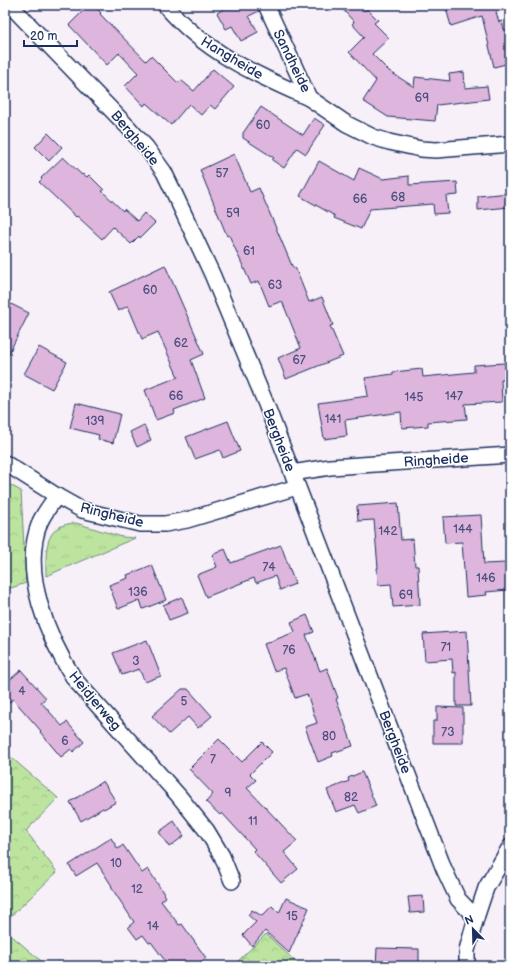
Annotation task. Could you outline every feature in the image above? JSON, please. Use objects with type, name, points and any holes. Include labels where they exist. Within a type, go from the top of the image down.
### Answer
[{"type":"street","name":"Bergheide","points":[[10,5],[128,127],[146,147],[164,172],[212,274],[266,404],[444,869],[458,899],[476,918]]},
{"type":"street","name":"Hangheide","points":[[164,5],[192,33],[220,54],[259,76],[309,98]]},
{"type":"street","name":"Sandheide","points":[[266,5],[309,98],[347,124],[360,131],[389,142],[405,146],[436,150],[510,144]]},
{"type":"street","name":"Ringheide","points":[[5,463],[82,510],[140,524],[165,524],[201,516],[330,467],[510,455]]},
{"type":"street","name":"Heidjerweg","points":[[57,496],[40,520],[34,543],[33,558],[36,588],[40,605],[57,648],[64,663],[75,680],[178,795],[207,831],[222,856],[232,881]]},
{"type":"street","points":[[467,966],[467,950],[486,888],[510,847]]},
{"type":"green space","points":[[5,482],[21,491],[26,583],[5,590]]},
{"type":"green space","points":[[76,523],[122,537],[135,538],[46,576],[47,549],[52,534],[57,528]]},
{"type":"green space","points":[[5,752],[58,798],[26,831],[57,872],[5,922]]},
{"type":"green space","points":[[5,930],[47,966],[5,966]]},
{"type":"green space","points":[[266,934],[300,966],[233,966]]},
{"type":"building","points":[[89,5],[94,5],[101,13],[100,14],[146,61],[151,56],[178,83],[181,80],[194,91],[213,69],[234,87],[215,109],[210,105],[201,115],[189,104],[171,125],[146,103],[144,106],[125,86],[138,73],[119,53],[107,65],[69,25]]},
{"type":"building","points":[[230,5],[257,5],[259,11],[249,16],[258,32],[241,41],[232,26],[226,29],[217,13]]},
{"type":"building","points":[[339,5],[359,5],[365,11],[367,9],[378,20],[374,23],[389,38],[372,54],[389,71],[414,87],[415,77],[450,81],[449,74],[464,72],[465,88],[487,86],[489,99],[437,105],[435,121],[388,117],[363,101],[376,81],[349,52],[364,37],[352,24],[354,22]]},
{"type":"building","points":[[445,5],[508,5],[508,8],[496,12],[499,22],[502,21],[504,30],[510,29],[510,63],[494,67],[482,16],[451,26]]},
{"type":"building","points":[[261,107],[303,135],[314,118],[325,125],[306,154],[297,148],[284,168],[272,160],[274,158],[243,138],[243,133]]},
{"type":"building","points":[[48,133],[62,147],[49,161],[35,147]]},
{"type":"building","points":[[234,154],[250,192],[259,188],[293,268],[295,267],[309,302],[322,297],[333,325],[330,326],[343,356],[286,379],[278,358],[301,348],[282,301],[269,306],[259,281],[251,284],[229,235],[227,236],[200,170]]},
{"type":"building","points":[[63,157],[82,175],[83,174],[87,177],[89,175],[104,190],[102,191],[123,211],[124,209],[137,221],[144,213],[155,223],[140,238],[139,236],[131,244],[113,227],[102,239],[39,182],[42,179],[41,178]]},
{"type":"building","points":[[319,161],[354,181],[359,168],[383,179],[409,176],[409,185],[457,182],[458,195],[446,196],[448,213],[434,214],[433,204],[370,209],[361,229],[334,218],[335,216],[300,196]]},
{"type":"building","points":[[510,193],[510,207],[478,210],[478,196]]},
{"type":"building","points":[[165,265],[204,354],[191,360],[205,398],[174,410],[175,413],[156,420],[145,390],[178,377],[158,332],[142,339],[128,306],[118,311],[109,292]]},
{"type":"building","points":[[5,301],[29,313],[5,361]]},
{"type":"building","points":[[39,347],[67,362],[52,389],[24,374]]},
{"type":"building","points":[[510,364],[510,380],[501,380],[502,402],[465,404],[467,419],[428,422],[428,426],[402,428],[401,412],[345,420],[347,436],[324,439],[318,403],[368,396],[365,378],[393,374],[393,372],[422,369],[423,377],[474,372],[474,365]]},
{"type":"building","points":[[76,403],[120,414],[113,443],[98,439],[99,435],[70,428]]},
{"type":"building","points":[[228,421],[240,451],[223,458],[220,450],[195,459],[186,437]]},
{"type":"building","points":[[144,425],[151,440],[137,447],[130,432]]},
{"type":"building","points":[[398,503],[401,540],[413,539],[415,566],[418,566],[420,605],[393,607],[391,584],[378,585],[374,520],[358,521],[357,506]]},
{"type":"building","points":[[481,515],[484,564],[506,563],[508,590],[486,592],[487,595],[466,597],[462,542],[445,543],[443,517]]},
{"type":"building","points":[[281,545],[295,584],[280,590],[275,576],[256,583],[254,578],[206,597],[197,575],[217,567],[212,555],[225,549],[231,563]]},
{"type":"building","points":[[152,565],[166,600],[143,609],[140,600],[118,609],[109,585],[128,578],[127,575]]},
{"type":"building","points":[[182,597],[188,613],[169,620],[163,605]]},
{"type":"building","points":[[307,615],[314,632],[306,635],[320,671],[327,668],[338,698],[336,699],[353,746],[332,753],[333,756],[318,762],[305,727],[317,723],[307,694],[295,698],[284,668],[274,671],[264,644],[295,632],[291,622]]},
{"type":"building","points":[[467,631],[471,706],[456,706],[456,672],[453,673],[452,659],[425,661],[423,634]]},
{"type":"building","points":[[147,640],[161,676],[145,682],[139,669],[122,675],[113,653]]},
{"type":"building","points":[[21,670],[46,698],[41,702],[62,726],[67,722],[84,742],[73,752],[71,749],[61,757],[13,699],[5,707],[5,684]]},
{"type":"building","points":[[182,689],[188,689],[212,716],[198,728],[188,717],[169,734],[152,716]]},
{"type":"building","points":[[437,707],[463,708],[463,743],[433,743],[433,721],[437,721]]},
{"type":"building","points":[[219,739],[242,762],[262,742],[272,752],[250,774],[256,780],[247,788],[297,841],[284,852],[298,869],[281,883],[253,851],[255,849],[222,813],[220,815],[206,802],[213,794],[189,769]]},
{"type":"building","points":[[362,772],[376,806],[359,813],[355,805],[336,812],[327,790],[349,781],[348,778]]},
{"type":"building","points":[[103,781],[116,802],[81,821],[70,802]]},
{"type":"building","points":[[174,821],[184,836],[169,847],[159,832]]},
{"type":"building","points":[[111,838],[118,849],[123,845],[142,873],[148,869],[166,897],[161,901],[179,925],[182,924],[206,958],[195,966],[169,966],[151,942],[149,943],[143,935],[137,939],[128,927],[134,922],[97,863],[76,876],[69,865]]},
{"type":"building","points":[[423,896],[424,912],[410,913],[408,897]]},
{"type":"building","points":[[286,898],[309,908],[289,953],[265,931],[252,946],[243,935],[256,922],[248,915],[252,910],[262,916],[272,906],[279,913]]},
{"type":"building","points":[[377,948],[419,949],[419,966],[376,966]]}]
